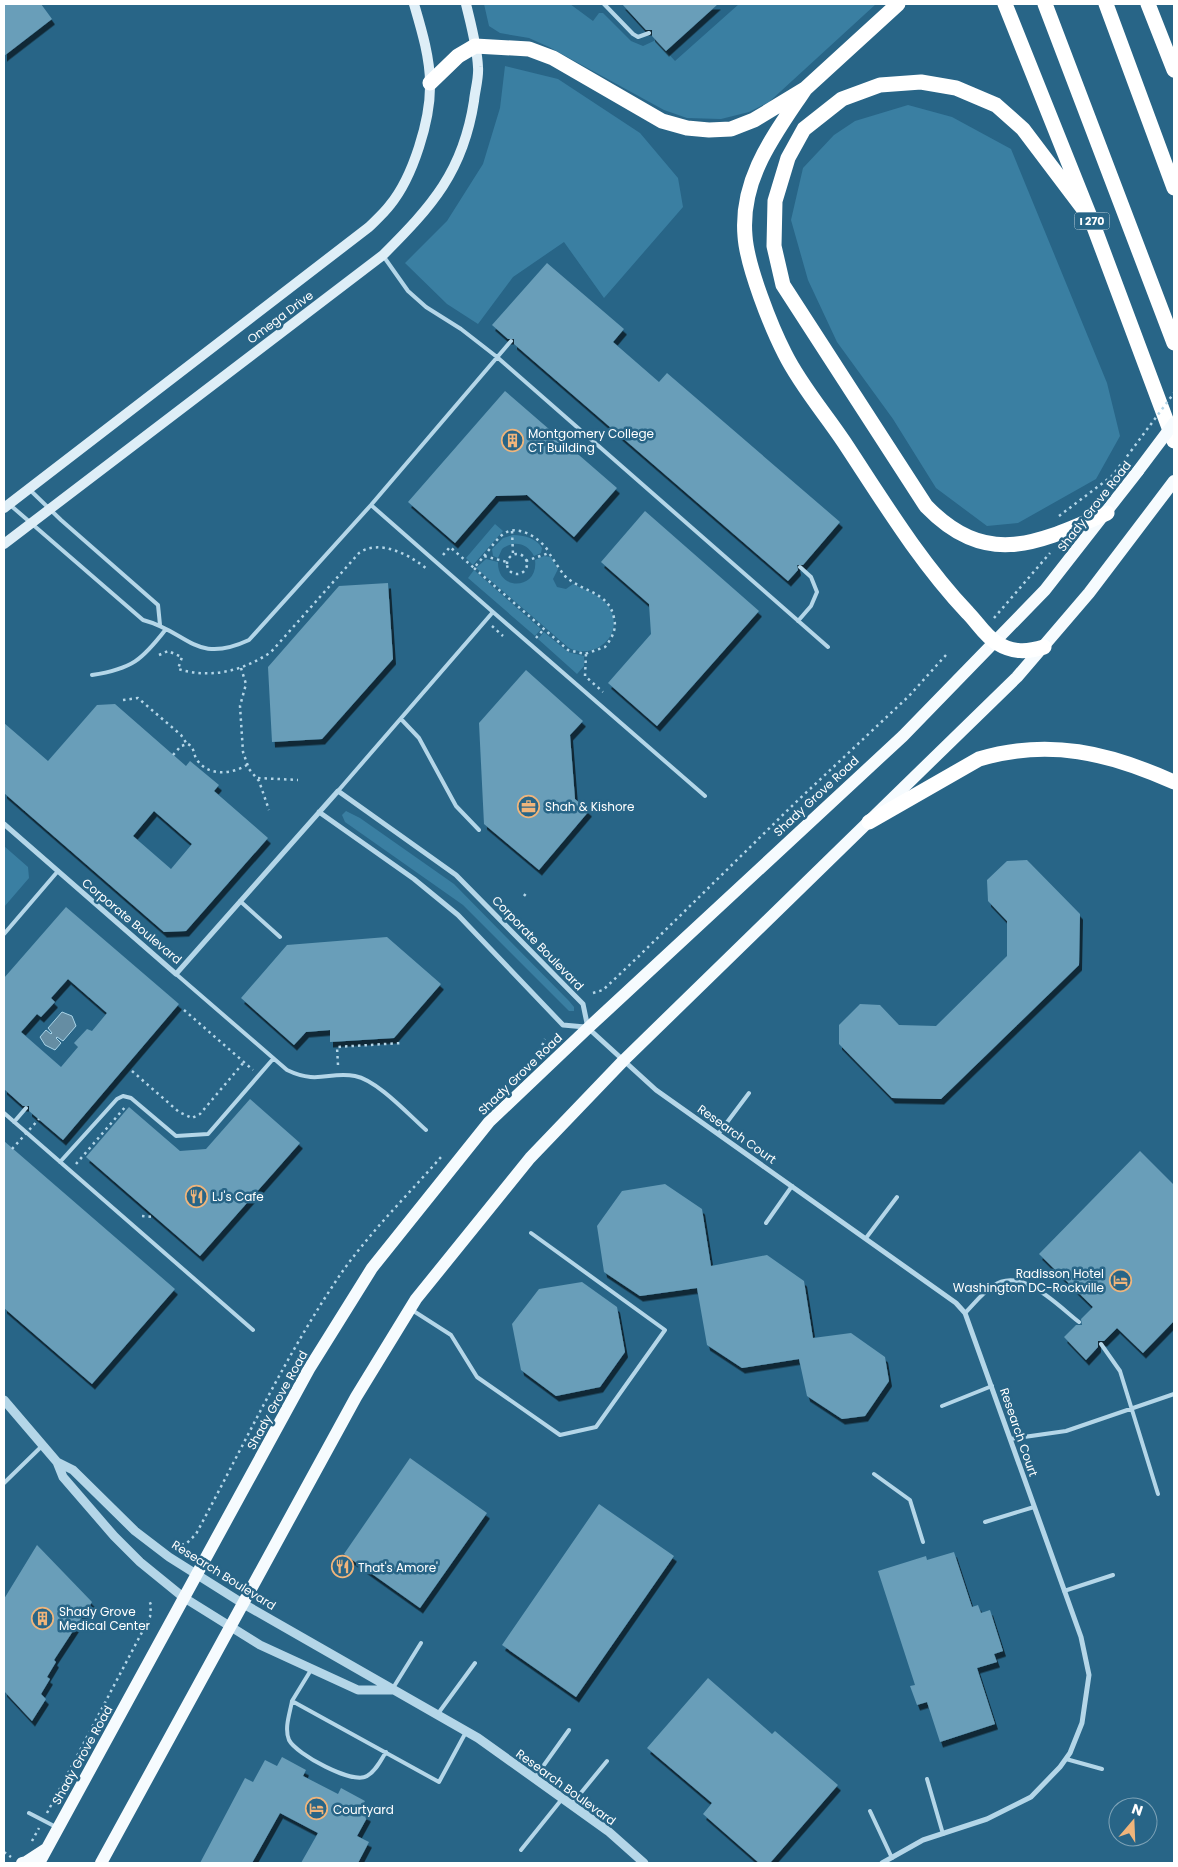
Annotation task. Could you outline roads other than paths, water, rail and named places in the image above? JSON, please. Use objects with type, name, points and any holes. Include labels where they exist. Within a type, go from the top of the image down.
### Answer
[{"type":"highway","points":[[430,83],[458,56],[475,46],[529,49],[553,58],[662,120],[687,128],[709,130],[731,128],[754,120],[806,89],[898,4]]},
{"type":"highway","name":"I 270","points":[[1005,4],[1091,219],[1174,441]]},
{"type":"highway","name":"I 270","points":[[1045,4],[1174,343]]},
{"type":"highway","points":[[1106,4],[1174,188]]},
{"type":"highway","points":[[1148,4],[1174,70]]},
{"type":"highway","points":[[1091,219],[1023,129],[996,105],[956,88],[921,82],[880,85],[842,99],[804,129],[788,158],[775,201],[774,246],[783,285],[926,506],[943,524],[968,537],[1006,546],[1050,538],[1107,513]]},
{"type":"highway","points":[[806,89],[765,148],[754,173],[746,209],[745,236],[753,274],[784,353],[806,392],[843,441],[877,496],[941,584],[995,643],[1014,651],[1029,651],[1044,647]]},
{"type":"highway","points":[[869,822],[979,759],[999,753],[1029,748],[1075,750],[1134,764],[1174,782]]},
{"type":"main road","name":"Omega Drive","points":[[6,506],[369,227],[390,206],[406,181],[423,130],[430,83],[422,32],[414,4]]},
{"type":"main road","name":"Omega Drive","points":[[4,544],[383,255],[420,218],[445,186],[462,153],[472,112],[479,70],[466,4]]},
{"type":"main road","name":"Shady Grove Road","points":[[40,1863],[309,1370],[372,1268],[490,1122],[588,1028],[903,736],[995,643],[1044,590],[1107,513],[1174,422]]},
{"type":"main road","points":[[101,1863],[229,1625],[356,1396],[410,1308],[530,1158],[623,1061],[1017,678],[1090,592],[1174,481]]},
{"type":"main road","points":[[16,1859],[26,1862],[48,1847]]},
{"type":"street","name":"Corporate Boulevard","points":[[4,824],[176,974],[338,791],[456,875],[482,899],[583,1004],[588,1028]]},
{"type":"street","points":[[319,812],[414,879],[458,915],[563,1025],[588,1028],[623,1061]]},
{"type":"street","name":"Research Court","points":[[623,1061],[656,1090],[956,1303],[964,1313],[992,1386],[1081,1637],[1089,1675],[1082,1723],[1066,1759],[1031,1797],[987,1819],[923,1840],[882,1863]]},
{"type":"street","name":"Research Boulevard","points":[[4,1400],[57,1462],[73,1470],[135,1531],[196,1575],[242,1603],[466,1732],[608,1831],[644,1863]]},
{"type":"street","name":"Research Boulevard","points":[[57,1462],[63,1477],[114,1536],[140,1562],[183,1598],[260,1645],[358,1690],[392,1690]]},
{"type":"lane","points":[[604,4],[633,34],[638,37],[649,33]]},
{"type":"lane","points":[[383,255],[408,291],[426,307],[462,329],[497,357],[828,647]]},
{"type":"lane","points":[[6,506],[30,523],[143,620],[160,625],[198,648],[213,650],[232,648],[249,640],[371,505],[511,341]]},
{"type":"lane","points":[[29,489],[158,605],[160,625]]},
{"type":"lane","points":[[371,505],[705,796]]},
{"type":"lane","points":[[798,621],[811,606],[816,592],[811,577],[800,567]]},
{"type":"lane","points":[[338,791],[493,612]]},
{"type":"lane","points":[[92,675],[135,663],[150,649],[166,629]]},
{"type":"lane","points":[[401,719],[419,738],[456,806],[479,830]]},
{"type":"lane","points":[[4,934],[58,871]]},
{"type":"lane","points":[[240,901],[280,937]]},
{"type":"lane","points":[[176,974],[287,1070],[301,1077],[318,1079],[354,1076],[367,1080],[426,1130]]},
{"type":"lane","points":[[60,1162],[116,1099],[123,1096],[132,1099],[176,1136],[206,1134],[273,1059]]},
{"type":"lane","points":[[719,1133],[749,1093]]},
{"type":"lane","points":[[14,1122],[26,1108]]},
{"type":"lane","points":[[4,1113],[253,1330]]},
{"type":"lane","points":[[766,1223],[792,1186]]},
{"type":"lane","points":[[866,1238],[897,1197]]},
{"type":"lane","points":[[410,1308],[451,1335],[476,1377],[560,1435],[596,1427],[666,1330],[531,1233]]},
{"type":"lane","points":[[964,1313],[994,1285],[1010,1280],[1024,1283],[1041,1292],[1079,1322]]},
{"type":"lane","points":[[1101,1344],[1120,1371],[1158,1494]]},
{"type":"lane","points":[[942,1406],[992,1386]]},
{"type":"lane","points":[[1010,1439],[1066,1431],[1174,1394]]},
{"type":"lane","points":[[4,1483],[42,1446]]},
{"type":"lane","points":[[874,1474],[910,1500],[923,1542]]},
{"type":"lane","points":[[985,1522],[1034,1507]]},
{"type":"lane","points":[[1064,1591],[1113,1575]]},
{"type":"lane","points":[[392,1690],[421,1643]]},
{"type":"lane","points":[[437,1715],[475,1663]]},
{"type":"lane","points":[[312,1668],[292,1701],[287,1729],[289,1739],[296,1750],[348,1777],[357,1778],[367,1777],[377,1767],[386,1752]]},
{"type":"lane","points":[[292,1701],[439,1782],[466,1732]]},
{"type":"lane","points":[[534,1778],[569,1730]]},
{"type":"lane","points":[[1066,1759],[1102,1770]]},
{"type":"lane","points":[[571,1805],[607,1761]]},
{"type":"lane","points":[[927,1779],[943,1834]]},
{"type":"lane","points":[[521,1850],[562,1799]]},
{"type":"lane","points":[[870,1811],[892,1858]]},
{"type":"lane","points":[[29,1813],[58,1828]]},
{"type":"place","name":"Montgomery College CT Building","points":[[512,440]]},
{"type":"place","name":"Shah & Kishore","points":[[529,806]]},
{"type":"place","name":"LJ's Cafe","points":[[196,1196]]},
{"type":"place","name":"Radisson Hotel Washington DC-Rockville","points":[[1120,1280]]},
{"type":"place","name":"That's Amore'","points":[[342,1567]]},
{"type":"place","name":"Shady Grove Medical Center","points":[[43,1618]]},
{"type":"place","name":"Courtyard","points":[[317,1809]]}]
